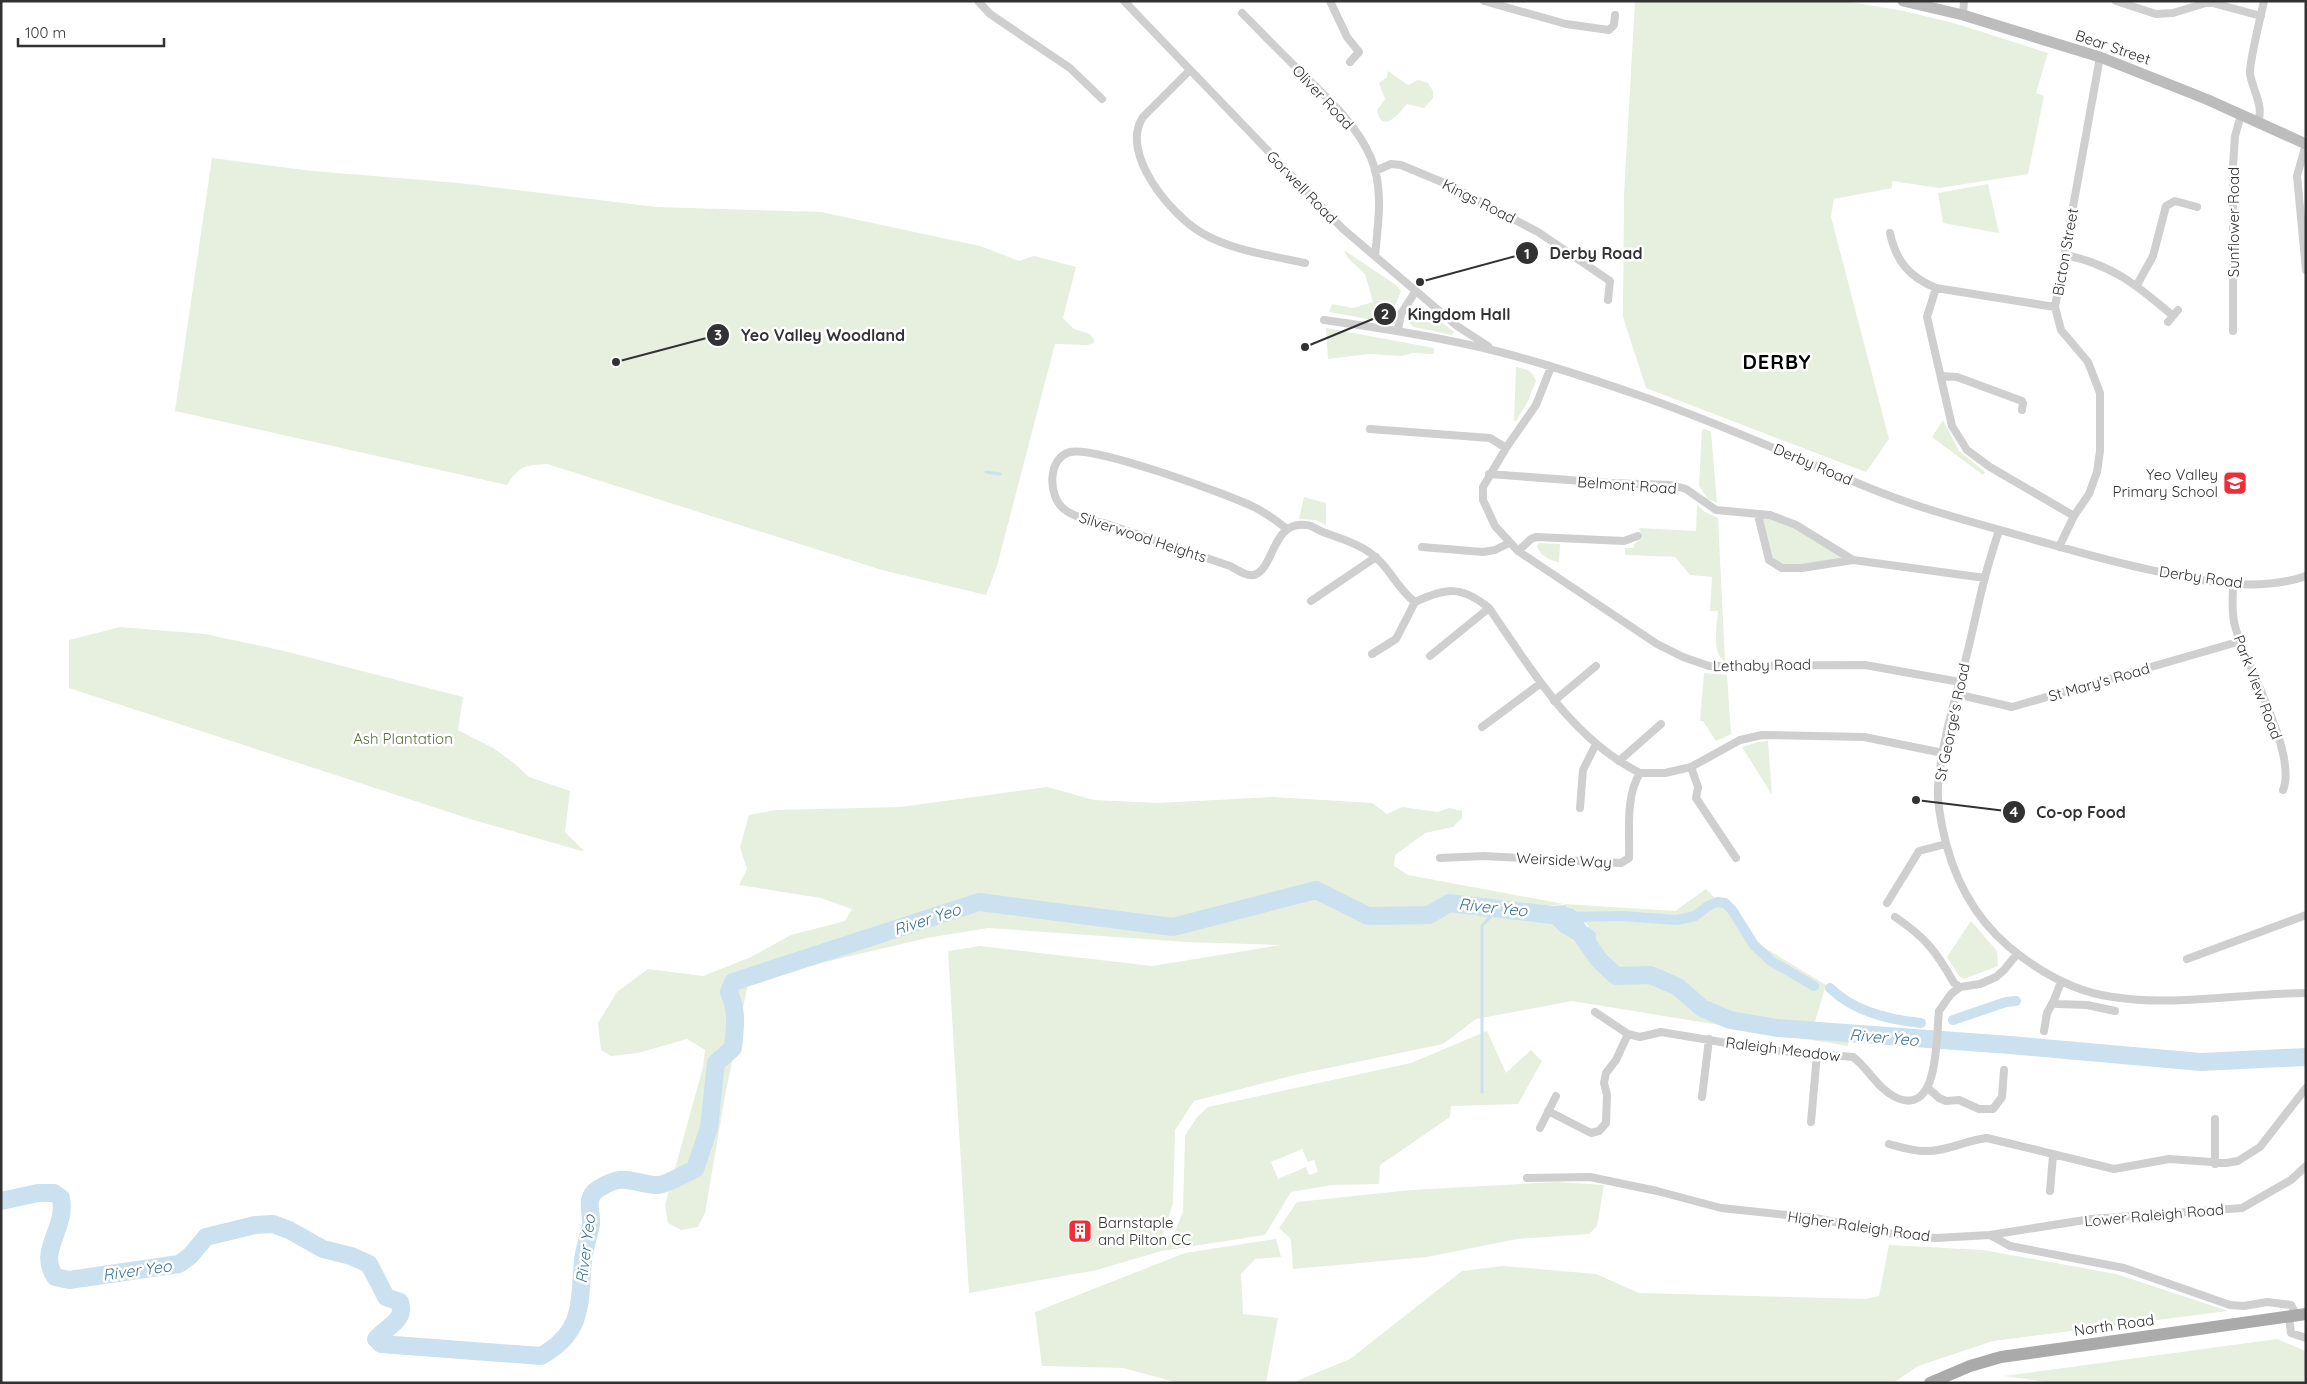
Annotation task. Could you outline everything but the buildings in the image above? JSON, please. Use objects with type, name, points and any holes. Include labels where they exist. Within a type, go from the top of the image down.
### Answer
[{"type":"main road","name":"North Road","points":[[1930,1383],[1970,1366],[2001,1357],[2297,1316]]},
{"type":"street","points":[[978,1],[990,14],[1070,68],[1102,99]]},
{"type":"street","name":"Gorwell Road","points":[[1124,1],[1342,229],[1467,334],[1499,352]]},
{"type":"street","points":[[1330,1],[1347,37],[1359,52],[1350,62]]},
{"type":"street","points":[[1484,1],[1566,24],[1608,30],[1614,25],[1615,15]]},
{"type":"street","name":"Bear Street","points":[[1902,1],[1963,15],[2100,57],[2145,73],[2306,144]]},
{"type":"street","points":[[1963,15],[1964,1]]},
{"type":"street","points":[[2116,1],[2156,14],[2173,13],[2209,2],[2262,16]]},
{"type":"street","points":[[2258,123],[2259,102],[2250,73],[2264,1]]},
{"type":"street","name":"Oliver Road","points":[[1242,13],[1334,106],[1360,138],[1375,171],[1379,219],[1375,256]]},
{"type":"street","name":"Bicton Street","points":[[2059,547],[2074,516],[2089,494],[2097,472],[2100,451],[2100,392],[2088,362],[2061,330],[2055,307],[2100,57]]},
{"type":"street","points":[[1189,71],[1137,125],[1138,152],[1153,183],[1173,208],[1202,234],[1219,241],[1305,263]]},
{"type":"street","name":"Sunflower Road","points":[[2233,331],[2233,166],[2235,136],[2240,115]]},
{"type":"street","points":[[2306,144],[2297,170],[2296,181],[2306,270]]},
{"type":"street","name":"Kings Road","points":[[1375,171],[1391,164],[1410,168],[1490,205],[1538,232],[1610,281],[1608,300]]},
{"type":"street","points":[[2137,285],[2153,256],[2166,206],[2174,201],[2196,207]]},
{"type":"street","points":[[1890,233],[1894,251],[1902,266],[1922,282],[1936,288],[2055,307]]},
{"type":"street","points":[[2065,255],[2102,265],[2137,285],[2173,316]]},
{"type":"street","points":[[1936,288],[1927,317],[1952,426],[1967,450],[1990,467],[2074,516]]},
{"type":"street","points":[[1398,330],[1401,314],[1415,292]]},
{"type":"street","name":"Derby Road","points":[[1324,320],[1398,330],[1499,352],[1551,367],[1639,395],[1897,498],[1961,520],[2059,547],[2172,574],[2233,584],[2269,583],[2306,576]]},
{"type":"street","name":"Lethaby Road","points":[[1551,367],[1536,405],[1489,474],[1483,487],[1483,500],[1495,526],[1509,543],[1518,550],[1658,644],[1702,664],[1716,667],[1806,664],[1866,665],[1960,682]]},
{"type":"street","points":[[1941,376],[1957,377],[2022,401],[2022,410]]},
{"type":"street","points":[[1370,429],[1490,438],[1506,448]]},
{"type":"street","name":"Silverwood Heights","points":[[1079,450],[1090,452],[1147,468],[1242,502],[1272,516],[1287,529],[1268,557],[1263,569],[1257,574],[1249,575],[1230,566],[1104,523],[1083,519],[1066,511],[1056,497],[1053,474],[1056,463],[1065,454],[1079,450]]},
{"type":"street","name":"Belmont Road","points":[[1489,474],[1609,483],[1672,485],[1686,489],[1716,510],[1770,515],[1796,525],[1853,560]]},
{"type":"street","name":"Belmont Road","points":[[1758,515],[1769,560],[1782,568],[1802,568],[1853,560],[1984,578]]},
{"type":"street","points":[[1287,529],[1300,524],[1311,526],[1340,537],[1376,557],[1384,563],[1405,594],[1415,602]]},
{"type":"street","name":"St George's Road","points":[[1999,530],[1984,578],[1956,694],[1943,753],[1938,791],[1946,844],[1955,872],[1979,915],[2001,940],[2017,954],[2061,982],[2098,995],[2132,999],[2198,998],[2306,992]]},
{"type":"street","points":[[1518,550],[1536,537],[1624,542],[1638,536]]},
{"type":"street","points":[[1422,547],[1483,552],[1495,550],[1509,543]]},
{"type":"street","points":[[1311,601],[1376,557]]},
{"type":"street","name":"Park View Road","points":[[2233,584],[2233,612],[2240,641],[2263,696],[2279,742],[2286,771],[2283,790]]},
{"type":"street","points":[[1372,654],[1396,639],[1415,602],[1439,591],[1455,590],[1476,597],[1489,608],[1554,700],[1596,744],[1619,762],[1640,773],[1665,773],[1691,767],[1740,740],[1762,735],[1864,737],[1943,753]]},
{"type":"street","points":[[1430,656],[1489,608]]},
{"type":"street","name":"St Mary's Road","points":[[1956,694],[2012,707],[2240,641]]},
{"type":"street","points":[[1554,700],[1596,666]]},
{"type":"street","points":[[1482,727],[1541,683]]},
{"type":"street","points":[[1619,762],[1661,724]]},
{"type":"street","points":[[1580,808],[1583,770],[1596,744]]},
{"type":"street","points":[[1691,767],[1698,787],[1696,798],[1736,858]]},
{"type":"street","name":"Weirside Way","points":[[1440,858],[1484,856],[1621,864],[1629,858],[1630,807],[1636,780],[1640,773]]},
{"type":"street","points":[[1887,903],[1919,851],[1946,844]]},
{"type":"street","points":[[2187,959],[2306,914]]},
{"type":"street","points":[[1895,917],[1913,929],[1932,946],[1954,983],[1960,987]]},
{"type":"street","points":[[2004,1070],[2002,1097],[1992,1109],[1979,1110],[1959,1100],[1946,1101],[1938,1098],[1928,1088],[1934,1072],[1939,1011],[1951,994],[1960,987],[1980,984],[1996,976],[2004,970],[2017,954]]},
{"type":"street","points":[[2044,1031],[2047,1013],[2061,982]]},
{"type":"street","points":[[2054,1000],[2061,1005],[2087,1005],[2115,1011]]},
{"type":"street","points":[[1548,1112],[1591,1133],[1599,1131],[1606,1123],[1607,1095],[1604,1082],[1606,1073],[1616,1060],[1628,1034],[1595,1012]]},
{"type":"street","name":"Raleigh Meadow","points":[[1628,1034],[1640,1037],[1661,1032],[1769,1050],[1853,1057],[1864,1065],[1885,1090],[1896,1098],[1911,1101],[1920,1097],[1928,1088]]},
{"type":"street","points":[[1702,1098],[1709,1039]]},
{"type":"street","points":[[1811,1122],[1817,1054]]},
{"type":"street","points":[[1694,1077],[1704,1078]]},
{"type":"street","points":[[1889,1144],[1924,1151],[1941,1150],[1973,1140],[1987,1138],[2114,1169],[2182,1159],[2216,1164],[2238,1161],[2260,1147],[2306,1088]]},
{"type":"street","points":[[1540,1128],[1556,1096]]},
{"type":"street","points":[[1804,1104],[1813,1105]]},
{"type":"street","points":[[2215,1119],[2216,1164]]},
{"type":"street","points":[[2050,1191],[2053,1154]]},
{"type":"street","name":"Lower Raleigh Road","points":[[1990,1235],[2091,1219],[2242,1208],[2291,1180],[2306,1166]]},
{"type":"street","name":"Higher Raleigh Road","points":[[1527,1178],[1590,1178],[1657,1191],[1721,1208],[1815,1218],[1894,1234],[1936,1238],[1990,1235]]},
{"type":"street","points":[[1990,1235],[2010,1246],[2124,1268],[2230,1305],[2280,1302],[2291,1305],[2297,1316],[2291,1333],[2306,1338]]},
{"type":"green space","points":[[1635,1],[1844,1],[1904,11],[1957,24],[2048,53],[2036,93],[2044,96],[2028,174],[1939,188],[1892,181],[1892,188],[1834,199],[1831,217],[1889,439],[1866,472],[1646,388],[1623,317],[1624,195]]},
{"type":"green space","points":[[1388,71],[1408,85],[1418,80],[1428,83],[1433,91],[1433,98],[1424,108],[1407,104],[1391,120],[1383,121],[1379,118],[1377,110],[1385,99],[1379,83],[1387,77]]},
{"type":"green space","points":[[212,158],[313,171],[459,183],[656,207],[821,212],[980,246],[1019,261],[1034,256],[1076,267],[1063,318],[1074,329],[1090,334],[1094,339],[1094,343],[1088,345],[1055,344],[997,566],[986,595],[882,570],[547,464],[528,466],[519,470],[507,485],[175,411]]},
{"type":"green space","points":[[1988,184],[1999,233],[1943,223],[1938,193]]},
{"type":"green space","points":[[1344,250],[1396,285],[1401,291],[1389,322],[1329,312],[1332,304],[1353,308],[1373,302],[1365,274],[1348,258]]},
{"type":"green space","points":[[1420,305],[1454,332],[1452,335],[1414,327],[1408,322],[1407,314],[1413,308]]},
{"type":"green space","points":[[1326,328],[1434,348],[1434,354],[1412,353],[1401,356],[1370,354],[1328,359]]},
{"type":"green space","points":[[1516,367],[1523,368],[1533,374],[1536,381],[1528,401],[1516,421],[1514,421]]},
{"type":"green space","points":[[1943,420],[1959,451],[1985,472],[1983,475],[1932,437]]},
{"type":"green space","points":[[1705,429],[1711,432],[1717,503],[1708,499],[1699,486],[1702,430]]},
{"type":"green space","points":[[1304,497],[1326,503],[1326,525],[1315,520],[1299,519]]},
{"type":"green space","points":[[1697,505],[1705,512],[1718,518],[1725,661],[1718,653],[1716,646],[1718,611],[1710,611],[1712,577],[1690,575],[1675,557],[1625,555],[1625,548],[1634,548],[1634,544],[1643,538],[1639,528],[1696,531]]},
{"type":"green space","points":[[1759,515],[1796,526],[1852,560],[1782,568],[1769,560]]},
{"type":"green space","points":[[1539,543],[1560,544],[1559,562],[1542,555],[1537,546]]},
{"type":"green space","name":"Ash Plantation","points":[[120,627],[205,634],[284,651],[463,697],[458,730],[493,748],[529,777],[570,791],[565,832],[585,852],[467,818],[69,688],[69,640]]},
{"type":"green space","points":[[1704,673],[1727,675],[1731,734],[1716,741],[1703,721],[1700,721]]},
{"type":"green space","points":[[1768,741],[1772,795],[1742,747]]},
{"type":"green space","points":[[1047,787],[1094,800],[1158,803],[1272,797],[1372,803],[1387,814],[1402,807],[1438,812],[1449,808],[1462,811],[1462,818],[1453,827],[1425,833],[1395,855],[1394,866],[1408,875],[1564,904],[1675,911],[1706,889],[1760,945],[1826,985],[1814,1025],[1849,1030],[1848,1046],[1572,1001],[1476,1019],[1443,1044],[1299,1074],[1194,1101],[1175,1130],[1173,1203],[1161,1241],[1174,1234],[1183,1212],[1185,1136],[1197,1117],[1208,1107],[1411,1063],[1487,1031],[1506,1073],[1531,1050],[1542,1061],[1518,1104],[1451,1106],[1450,1117],[1380,1165],[1379,1184],[1332,1185],[1291,1192],[1265,1235],[1161,1251],[1097,1270],[969,1293],[948,951],[980,946],[1152,966],[1281,945],[1187,942],[988,928],[927,938],[791,970],[748,984],[725,1096],[705,1213],[698,1227],[681,1230],[668,1223],[665,1205],[703,1067],[705,1050],[687,1039],[638,1053],[611,1056],[601,1050],[598,1023],[617,992],[648,969],[703,976],[751,957],[791,935],[845,921],[852,909],[821,898],[739,885],[747,869],[740,847],[749,815],[776,810],[900,807]],"holes":[[[1564,904],[1596,933],[1559,931],[1537,907]],[[1302,1149],[1308,1162],[1314,1160],[1318,1172],[1309,1175],[1306,1167],[1278,1179],[1271,1162]]]},
{"type":"green space","points":[[1971,921],[1997,951],[1998,966],[1964,979],[1959,976],[1947,957]]},
{"type":"green space","points":[[1557,1182],[1604,1185],[1597,1226],[1589,1234],[1517,1239],[1427,1257],[1293,1269],[1291,1239],[1279,1228],[1297,1202],[1411,1190]]},
{"type":"green space","points":[[1276,1239],[1281,1257],[1255,1259],[1241,1274],[1243,1314],[1278,1318],[1266,1383],[1179,1383],[1123,1368],[1042,1366],[1035,1312],[1185,1253]]},
{"type":"green space","points":[[1889,1245],[1983,1250],[2116,1274],[2228,1311],[1993,1341],[1918,1366],[1893,1383],[1292,1383],[1350,1359],[1462,1271],[1502,1266],[1596,1274],[1639,1293],[1866,1299],[1879,1296]]},
{"type":"green space","points":[[2277,1339],[2306,1351],[2306,1383],[2053,1383],[2004,1376]]},
{"type":"water","points":[[1565,905],[1578,917],[1579,928],[1589,927],[1596,933],[1595,947],[1587,948],[1559,931],[1536,907]]},
{"type":"waterway","points":[[986,472],[1000,474]]},
{"type":"waterway","name":"River Yeo","points":[[1,1201],[38,1193],[54,1193],[61,1198],[60,1220],[49,1258],[50,1267],[55,1277],[69,1280],[179,1264],[190,1256],[206,1237],[255,1225],[273,1224],[289,1230],[323,1249],[351,1256],[369,1264],[386,1297],[400,1302],[401,1309],[398,1319],[376,1339],[381,1344],[541,1356],[555,1347],[565,1337],[577,1316],[584,1256],[591,1224],[591,1196],[598,1189],[615,1181],[627,1180],[660,1185],[695,1169],[709,1128],[716,1063],[733,1048],[735,1013],[729,992],[733,982],[979,902],[1173,927],[1316,890],[1368,916],[1429,915],[1449,903],[1569,917],[1599,960],[1616,976],[1651,975],[1678,987],[1702,1008],[1730,1020],[1777,1028],[2010,1045],[2201,1062],[2306,1057]]},
{"type":"waterway","points":[[1569,917],[1621,916],[1677,920],[1695,916],[1717,902],[1725,903],[1732,910],[1754,945],[1771,961],[1814,986]]},
{"type":"waterway","points":[[1482,1092],[1482,926],[1498,908]]},
{"type":"waterway","points":[[1830,988],[1850,1003],[1873,1013],[1921,1023]]},
{"type":"waterway","points":[[1953,1020],[2006,1002],[2016,1001]]},
{"type":"place","name":"Derby Road","points":[[1420,282]]},
{"type":"place","name":"Kingdom Hall","points":[[1305,347]]},
{"type":"place","name":"Yeo Valley Woodland","points":[[616,362]]},
{"type":"place","name":"Yeo Valley Primary School","points":[[2235,483]]},
{"type":"place","name":"Co-op Food","points":[[1916,800]]},
{"type":"place","name":"Barnstaple and Pilton CC","points":[[1080,1231]]},
{"type":"district","name":"DERBY","points":[[1777,361]]}]
